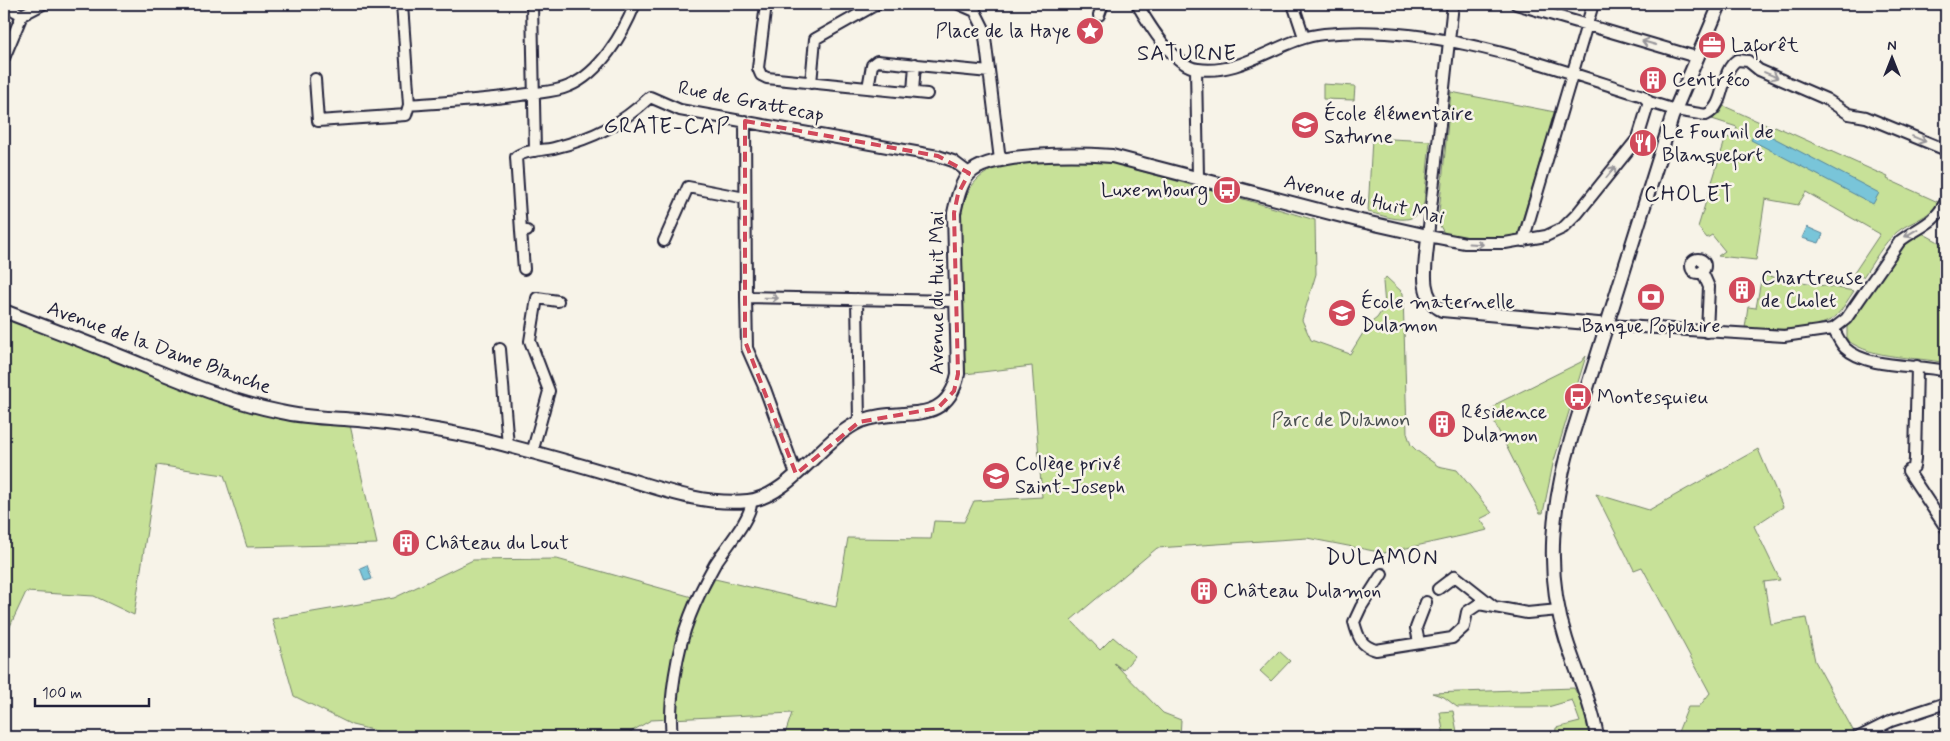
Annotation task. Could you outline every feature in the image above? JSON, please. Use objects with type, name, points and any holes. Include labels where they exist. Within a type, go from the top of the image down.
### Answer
[{"type":"main road","points":[[1597,737],[1594,715],[1565,639],[1558,610],[1552,557],[1556,501],[1561,475],[1675,110],[1720,4]]},
{"type":"main road","name":"Avenue du Huit Mai","points":[[509,446],[686,495],[720,502],[751,501],[768,494],[796,474],[846,430],[859,422],[872,417],[925,412],[938,408],[947,401],[954,391],[958,374],[954,213],[958,194],[969,173],[981,165],[1000,160],[1065,155],[1112,156],[1198,177],[1361,222],[1428,236]]},
{"type":"main road","points":[[1428,236],[1426,292],[1432,303],[1442,310],[1609,325]]},
{"type":"main road","name":"Avenue de la Dame Blanche","points":[[4,311],[163,374],[250,404],[283,413],[432,429],[509,446]]},
{"type":"street","points":[[4,58],[22,15],[43,4]]},
{"type":"street","points":[[315,79],[318,121],[406,115],[409,105],[402,4]]},
{"type":"street","points":[[524,269],[524,231],[515,161],[520,154],[535,151],[532,4]]},
{"type":"street","points":[[409,105],[491,99],[558,90],[579,81],[597,64],[615,42],[635,4]]},
{"type":"street","points":[[766,4],[758,68],[761,75],[766,78],[927,94]]},
{"type":"street","points":[[811,82],[816,40],[877,4]]},
{"type":"street","points":[[959,4],[974,11],[984,28],[1000,160]]},
{"type":"street","points":[[1099,15],[1103,4]]},
{"type":"street","points":[[1137,4],[1158,37],[1178,58],[1196,69],[1218,69],[1304,37],[1348,32],[1449,40],[1573,74],[1643,96],[1649,102],[1675,110],[1702,115],[1712,112],[1730,66],[1740,59],[1748,61],[1759,70],[1826,99],[1849,114],[1866,117],[1946,150]]},
{"type":"street","points":[[1293,4],[1304,37]]},
{"type":"street","points":[[1428,236],[1453,4]]},
{"type":"street","points":[[1516,4],[1696,57]]},
{"type":"street","points":[[1523,241],[1593,4]]},
{"type":"street","points":[[4,5],[22,15]]},
{"type":"street","points":[[868,88],[872,65],[876,61],[990,72]]},
{"type":"street","points":[[913,92],[915,64]]},
{"type":"street","points":[[1196,69],[1198,177]]},
{"type":"street","name":"Rue de Grattecap","points":[[535,151],[579,141],[605,131],[628,118],[650,97],[680,110],[938,156],[953,161],[969,173]]},
{"type":"street","name":"Avenue du Huit Mai","points":[[1428,236],[1482,244],[1523,241],[1546,236],[1563,228],[1577,214],[1638,138],[1649,102]]},
{"type":"street","points":[[745,121],[747,348],[766,389],[796,474]]},
{"type":"street","points":[[664,241],[688,187],[745,198]]},
{"type":"street","points":[[1609,325],[1784,336],[1833,329],[1846,319],[1900,241],[1911,232],[1928,224],[1942,210],[1946,201]]},
{"type":"street","points":[[1702,271],[1710,287],[1707,332]]},
{"type":"street","points":[[746,297],[955,301]]},
{"type":"street","points":[[532,453],[549,391],[531,346],[530,336],[537,298],[558,301]]},
{"type":"street","points":[[857,299],[859,422]]},
{"type":"street","points":[[1833,329],[1850,352],[1882,363],[1946,371]]},
{"type":"street","points":[[500,349],[509,446]]},
{"type":"street","points":[[1917,366],[1915,459],[1914,466],[1908,471],[1946,528]]},
{"type":"street","points":[[672,737],[671,712],[682,640],[708,577],[742,524],[751,507],[751,501]]},
{"type":"street","points":[[1382,574],[1361,607],[1354,622],[1359,639],[1366,647],[1376,650],[1452,638],[1464,627],[1467,612],[1479,604],[1527,613],[1558,610]]},
{"type":"street","points":[[1438,589],[1455,576],[1496,608]]},
{"type":"street","points":[[1419,642],[1416,628],[1426,602]]},
{"type":"street","points":[[1859,737],[1892,722],[1946,703]]},
{"type":"highlighted area","points":[[745,121],[938,156],[969,173],[958,194],[954,213],[958,374],[954,391],[938,408],[859,422],[796,474],[745,341]]},
{"type":"green space","points":[[1323,84],[1355,86],[1354,100],[1323,99]]},
{"type":"green space","points":[[1451,92],[1555,112],[1517,237],[1488,240],[1445,235],[1438,222]]},
{"type":"green space","points":[[1724,106],[1773,128],[1775,126],[1888,177],[1887,179],[1938,202],[1930,212],[1902,228],[1892,237],[1863,277],[1852,276],[1880,234],[1806,192],[1798,205],[1765,199],[1756,260],[1718,256],[1725,251],[1712,235],[1707,238],[1698,227],[1726,137],[1734,139],[1737,127],[1712,119],[1719,114]]},
{"type":"green space","points":[[1372,138],[1430,141],[1424,203],[1415,216],[1408,219],[1400,219],[1368,212]]},
{"type":"green space","name":"Parc de Dulamon","points":[[1073,161],[1112,163],[1191,185],[1194,193],[1203,195],[1205,189],[1209,189],[1315,220],[1316,274],[1302,320],[1311,340],[1350,354],[1368,325],[1377,318],[1385,306],[1383,282],[1386,277],[1403,293],[1407,433],[1411,445],[1438,466],[1457,470],[1492,513],[1480,519],[1488,530],[1384,553],[1307,538],[1157,548],[1071,620],[1100,650],[1113,637],[1135,656],[1123,670],[1114,663],[1163,713],[1181,720],[1180,737],[784,737],[792,713],[651,720],[622,737],[401,737],[352,725],[294,696],[272,619],[394,598],[473,560],[557,559],[703,600],[715,579],[836,607],[848,538],[931,539],[934,521],[964,522],[974,501],[1042,497],[1032,366],[965,374],[960,224],[964,201],[973,185],[984,174],[998,167],[1015,164]]},
{"type":"green space","points":[[1922,233],[1946,246],[1946,363],[1869,351],[1847,340],[1847,324],[1902,244]]},
{"type":"green space","points":[[1762,275],[1854,291],[1836,316],[1817,325],[1792,329],[1745,328],[1748,307],[1756,308]]},
{"type":"green space","points":[[4,316],[279,418],[350,425],[377,544],[247,547],[224,475],[157,465],[134,615],[94,596],[26,592],[4,639]]},
{"type":"green space","points":[[1586,356],[1553,464],[1543,513],[1540,513],[1492,418],[1492,409],[1498,403],[1581,362]]},
{"type":"green space","points":[[1758,449],[1783,507],[1754,526],[1780,580],[1764,582],[1771,624],[1806,618],[1815,661],[1854,732],[1843,737],[1676,737],[1688,707],[1699,707],[1710,693],[1642,567],[1634,570],[1596,494],[1649,510]]},
{"type":"green space","points":[[1279,651],[1290,661],[1271,681],[1260,671]]},
{"type":"green space","points":[[1574,688],[1581,701],[1590,737],[1555,737],[1556,728],[1580,722],[1572,700],[1548,707],[1457,707],[1444,697],[1432,693]]},
{"type":"green space","points":[[1453,711],[1458,737],[1444,737],[1440,712]]},
{"type":"water","points":[[1757,129],[1879,193],[1873,204],[1751,140]]},
{"type":"water","points":[[1807,227],[1823,234],[1819,243],[1802,238]]},
{"type":"water","points":[[367,565],[372,579],[365,581],[360,568]]},
{"type":"place","name":"Place de la Haye","points":[[1090,31]]},
{"type":"place","name":"Laforêt","points":[[1712,45]]},
{"type":"place","name":"Centréco","points":[[1653,80]]},
{"type":"place","name":"École élémentaire Saturne","points":[[1305,125]]},
{"type":"place","name":"Le Fournil de Blanquefort","points":[[1643,143]]},
{"type":"place","name":"Luxembourg","points":[[1227,190]]},
{"type":"place","name":"Chartreuse de Cholet","points":[[1742,290]]},
{"type":"place","name":"Banque Populaire","points":[[1651,297]]},
{"type":"place","name":"École maternelle Dulamon","points":[[1342,313]]},
{"type":"place","name":"Montesquieu","points":[[1578,397]]},
{"type":"place","name":"Résidence Dulamon","points":[[1442,424]]},
{"type":"place","name":"Collège privé Saint-Joseph","points":[[996,476]]},
{"type":"place","name":"Château du Lout","points":[[406,543]]},
{"type":"place","name":"Château Dulamon","points":[[1204,591]]},
{"type":"district","name":"SATURNE","points":[[1187,54]]},
{"type":"district","name":"GRATE-CAP","points":[[667,127]]},
{"type":"district","name":"CHOLET","points":[[1689,195]]},
{"type":"district","name":"DULAMON","points":[[1382,558]]}]
